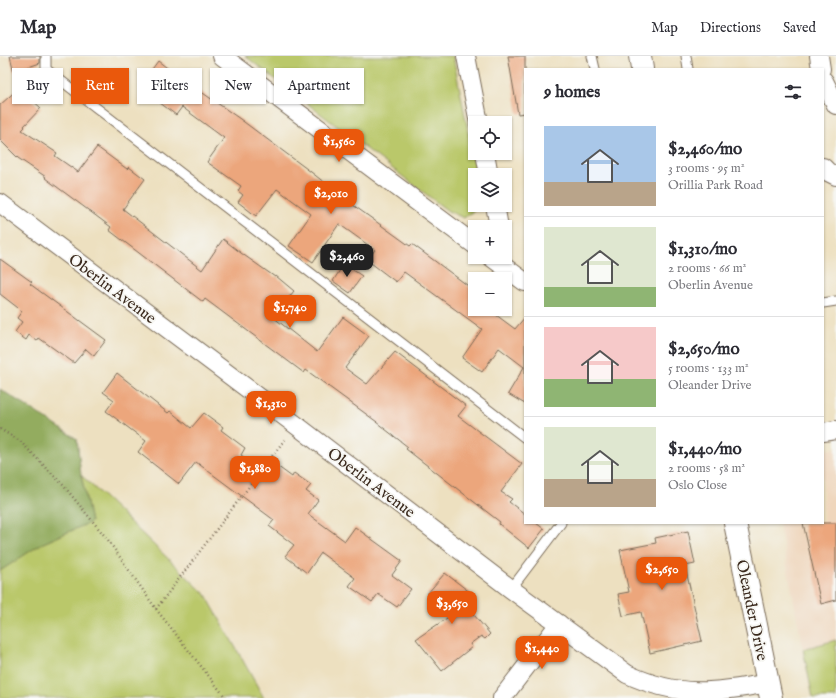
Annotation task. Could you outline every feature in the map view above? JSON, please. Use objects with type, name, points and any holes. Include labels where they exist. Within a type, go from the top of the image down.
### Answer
[{"type":"street","points":[[222,56],[468,240]]},
{"type":"street","points":[[466,56],[478,116]]},
{"type":"street","points":[[640,56],[642,68]]},
{"type":"street","points":[[819,56],[821,68]]},
{"type":"street","points":[[824,83],[836,105]]},
{"type":"street","points":[[824,168],[836,176]]},
{"type":"street","name":"Oberlin Avenue","points":[[0,203],[296,425],[511,589],[627,674],[656,687],[680,693],[696,694],[769,691]]},
{"type":"street","points":[[508,264],[524,281]]},
{"type":"street","points":[[824,432],[836,430]]},
{"type":"street","name":"Oleander Drive","points":[[734,524],[769,691]]},
{"type":"street","points":[[502,698],[559,624]]},
{"type":"lane","points":[[46,56],[46,69],[524,437]]},
{"type":"lane","points":[[592,56],[595,68]]},
{"type":"lane","points":[[686,56],[688,68]]},
{"type":"lane","points":[[824,303],[836,301]]},
{"type":"lane","points":[[511,589],[561,524]]},
{"type":"path","points":[[156,609],[296,425]]},
{"type":"path","points":[[0,429],[20,441],[63,484],[108,540],[156,609],[226,698]]},
{"type":"shaded area","points":[[836,448],[836,640],[803,649],[779,524],[824,524],[824,451]]},
{"type":"green space","points":[[245,56],[453,56],[468,130],[468,160],[474,160],[476,168],[468,168],[468,212],[472,212],[464,218],[448,211],[308,104],[364,104],[364,68],[274,68],[274,78],[266,72],[266,68],[261,68]]},
{"type":"green space","points":[[0,389],[77,439],[81,475],[91,522],[41,544],[0,571]]},
{"type":"green space","points":[[81,475],[206,595],[264,698],[0,698],[0,571],[41,544],[91,522]]},
{"type":"green space","points":[[836,640],[836,698],[813,698],[803,649]]},
{"type":"building","points":[[10,56],[40,56],[40,63],[26,68],[13,68]]},
{"type":"building","points":[[508,56],[525,56],[524,113],[518,114]]},
{"type":"building","points":[[158,61],[167,68],[153,68]]},
{"type":"building","points":[[202,92],[210,98],[210,104],[219,104],[240,119],[353,205],[410,246],[412,244],[468,286],[468,316],[497,316],[515,329],[524,318],[524,367],[499,348],[482,372],[462,358],[482,329],[404,272],[396,282],[367,260],[375,250],[339,224],[313,262],[289,246],[311,214],[277,189],[256,216],[238,202],[243,195],[238,191],[241,186],[207,162],[224,138],[182,107],[176,115],[161,104],[202,104]]},
{"type":"building","points":[[12,94],[12,104],[37,104],[41,108],[22,130],[57,153],[55,156],[78,172],[97,147],[127,169],[129,167],[145,179],[123,209],[202,270],[223,239],[275,277],[276,276],[294,291],[273,317],[317,352],[343,317],[369,336],[345,368],[367,384],[395,352],[466,406],[458,416],[522,464],[501,492],[512,499],[509,502],[524,513],[524,524],[537,524],[544,529],[529,548],[499,524],[500,522],[406,449],[408,447],[377,422],[306,370],[304,373],[205,299],[203,302],[109,230],[111,227],[45,178],[46,177],[18,158],[0,140],[0,105]]},
{"type":"building","points":[[0,259],[32,282],[30,284],[106,340],[94,356],[86,349],[74,363],[39,338],[37,341],[29,335],[26,340],[15,332],[22,322],[17,318],[22,311],[0,294]]},
{"type":"building","points":[[344,264],[362,276],[350,293],[333,281]]},
{"type":"building","points":[[524,367],[524,403],[508,394]]},
{"type":"building","points":[[117,373],[168,413],[170,411],[191,428],[204,413],[223,427],[221,430],[245,448],[241,455],[269,476],[277,466],[292,477],[294,473],[311,485],[306,491],[318,500],[308,514],[345,541],[355,527],[402,561],[392,575],[411,589],[397,607],[378,594],[372,602],[349,586],[355,578],[321,553],[307,573],[285,556],[294,545],[269,526],[274,520],[196,462],[179,484],[138,452],[146,441],[106,411],[114,400],[103,392]]},
{"type":"building","points":[[836,523],[836,600],[821,604],[803,524]]},
{"type":"building","points":[[688,531],[695,564],[685,566],[702,641],[650,653],[641,612],[623,616],[618,594],[629,592],[620,550],[656,543],[655,538]]},
{"type":"building","points":[[445,573],[471,593],[464,603],[490,634],[485,639],[481,636],[470,644],[472,647],[442,671],[416,639],[453,614],[427,594]]}]
